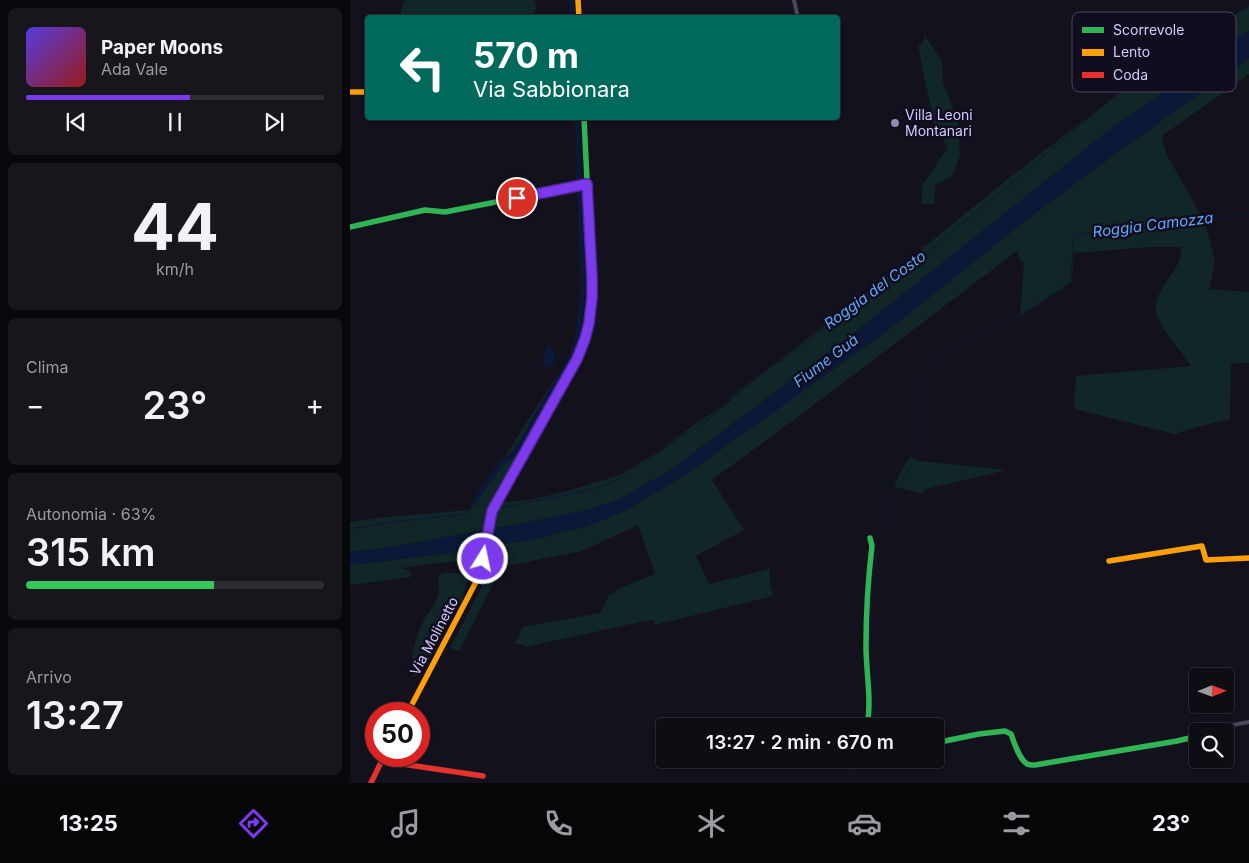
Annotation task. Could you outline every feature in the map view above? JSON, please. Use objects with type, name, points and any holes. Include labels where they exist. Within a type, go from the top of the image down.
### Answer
[{"type":"street","points":[[578,0],[579,15]]},
{"type":"street","points":[[794,0],[797,15]]},
{"type":"street","points":[[350,92],[365,92]]},
{"type":"street","name":"Via Molinetto","points":[[412,702],[478,578],[488,524],[497,500],[577,359],[585,339],[592,298],[592,278],[584,120]]},
{"type":"street","points":[[350,227],[425,210],[445,212],[587,184]]},
{"type":"street","points":[[868,718],[871,698],[866,648],[866,610],[872,546],[870,538]]},
{"type":"street","points":[[1110,561],[1202,546],[1206,560],[1249,558]]},
{"type":"street","points":[[1234,725],[1249,722]]},
{"type":"street","points":[[944,741],[1005,731],[1012,734],[1021,758],[1027,764],[1035,765],[1189,738]]},
{"type":"street","points":[[430,766],[483,776]]},
{"type":"street","points":[[371,783],[379,767]]},
{"type":"green space","points":[[405,0],[534,0],[536,3],[534,15],[400,15]]},
{"type":"green space","points":[[1249,5],[1249,31],[1236,40],[1236,14]]},
{"type":"green space","points":[[925,36],[942,61],[943,83],[958,122],[960,155],[953,175],[935,186],[934,204],[922,204],[922,186],[948,147],[935,128],[918,46],[922,43]]},
{"type":"green space","points":[[1249,58],[1249,74],[1236,83],[1236,67]]},
{"type":"green space","points":[[1121,92],[1163,92],[1103,135],[853,334],[672,469],[618,500],[588,510],[528,522],[391,547],[350,552],[350,522],[470,510],[554,380],[558,383],[491,503],[529,500],[620,475],[664,448],[692,426],[728,403],[735,395],[907,261],[1014,174]]},
{"type":"green space","points":[[1202,92],[1224,92],[1162,136],[1167,155],[1202,217],[1209,237],[1215,261],[1209,289],[1249,292],[1249,363],[1231,364],[1230,419],[1175,434],[1075,409],[1076,376],[1191,366],[1165,330],[1158,318],[1156,308],[1161,290],[1177,265],[1181,247],[1150,247],[1074,253],[1072,281],[1020,316],[1024,262],[1020,261],[1017,251],[712,480],[744,530],[696,556],[709,584],[770,569],[770,585],[773,596],[654,625],[654,620],[645,621],[525,647],[525,645],[513,643],[519,636],[522,627],[600,613],[609,595],[655,574],[638,525],[582,551],[502,567],[459,651],[450,648],[481,588],[489,567],[494,545],[532,540],[583,527],[623,512],[682,477],[892,327],[1030,217]]},
{"type":"green space","points":[[910,457],[919,461],[1007,470],[926,489],[921,493],[894,487]]},
{"type":"green space","points":[[480,548],[478,558],[401,568],[410,570],[411,577],[350,585],[350,565]]},
{"type":"green space","points":[[442,573],[469,573],[462,600],[417,676],[413,676],[412,656],[416,640],[424,620],[438,596],[438,578]]},
{"type":"water","points":[[1249,31],[1249,58],[1236,67],[1236,40]]},
{"type":"water","name":"Fiume Guà","points":[[1163,92],[1202,92],[1030,217],[892,327],[804,391],[682,477],[623,512],[583,527],[532,540],[443,554],[350,565],[350,552],[391,547],[528,522],[588,510],[618,500],[672,469],[853,334],[1103,135]]},
{"type":"water","points":[[549,345],[555,353],[555,359],[552,366],[548,367],[543,365],[542,361],[546,348]]},
{"type":"waterway","points":[[572,0],[573,15]]},
{"type":"waterway","name":"Roggia del Costo","points":[[1236,14],[1249,6]]},
{"type":"waterway","name":"Roggia del Costo","points":[[496,508],[593,489],[623,476],[710,418],[730,401],[734,393],[804,344],[922,256],[1122,92]]},
{"type":"waterway","points":[[474,502],[502,462],[513,454],[523,439],[568,364],[575,347],[583,285],[577,120]]},
{"type":"waterway","name":"Roggia Camozza","points":[[873,718],[876,675],[870,646],[870,632],[873,577],[878,551],[875,548],[876,541],[903,478],[921,446],[921,396],[930,365],[934,358],[1015,319],[1069,284],[1074,233],[1105,234],[1184,220],[1249,214]]},
{"type":"waterway","points":[[350,529],[392,522],[466,514],[473,503],[492,507]]},
{"type":"waterway","name":"Roggia Camozza","points":[[846,783],[855,768]]},
{"type":"traffic: fast","points":[[584,120],[592,284]]},
{"type":"traffic: fast","points":[[350,227],[425,210],[445,212],[587,184]]},
{"type":"traffic: fast","points":[[868,718],[869,696],[866,633],[867,596],[872,546],[870,538]]},
{"type":"traffic: fast","points":[[944,741],[1005,731],[1011,734],[1024,762],[1035,765],[1189,738]]},
{"type":"traffic: slow","points":[[578,0],[579,15]]},
{"type":"traffic: slow","points":[[350,92],[365,92]]},
{"type":"traffic: slow","points":[[413,702],[478,578],[492,511],[525,450]]},
{"type":"traffic: slow","points":[[1109,561],[1202,546],[1206,560],[1249,558]]},
{"type":"traffic: jam","points":[[525,450],[577,359],[588,323],[592,284]]},
{"type":"traffic: jam","points":[[371,783],[379,767]]},
{"type":"traffic: jam","points":[[422,767],[483,776]]},
{"type":"place","name":"Villa Leoni Montanari","points":[[895,123]]},
{"type":"route","points":[[483,559],[488,524],[492,511],[577,359],[589,323],[592,298],[587,184],[517,198]]}]
